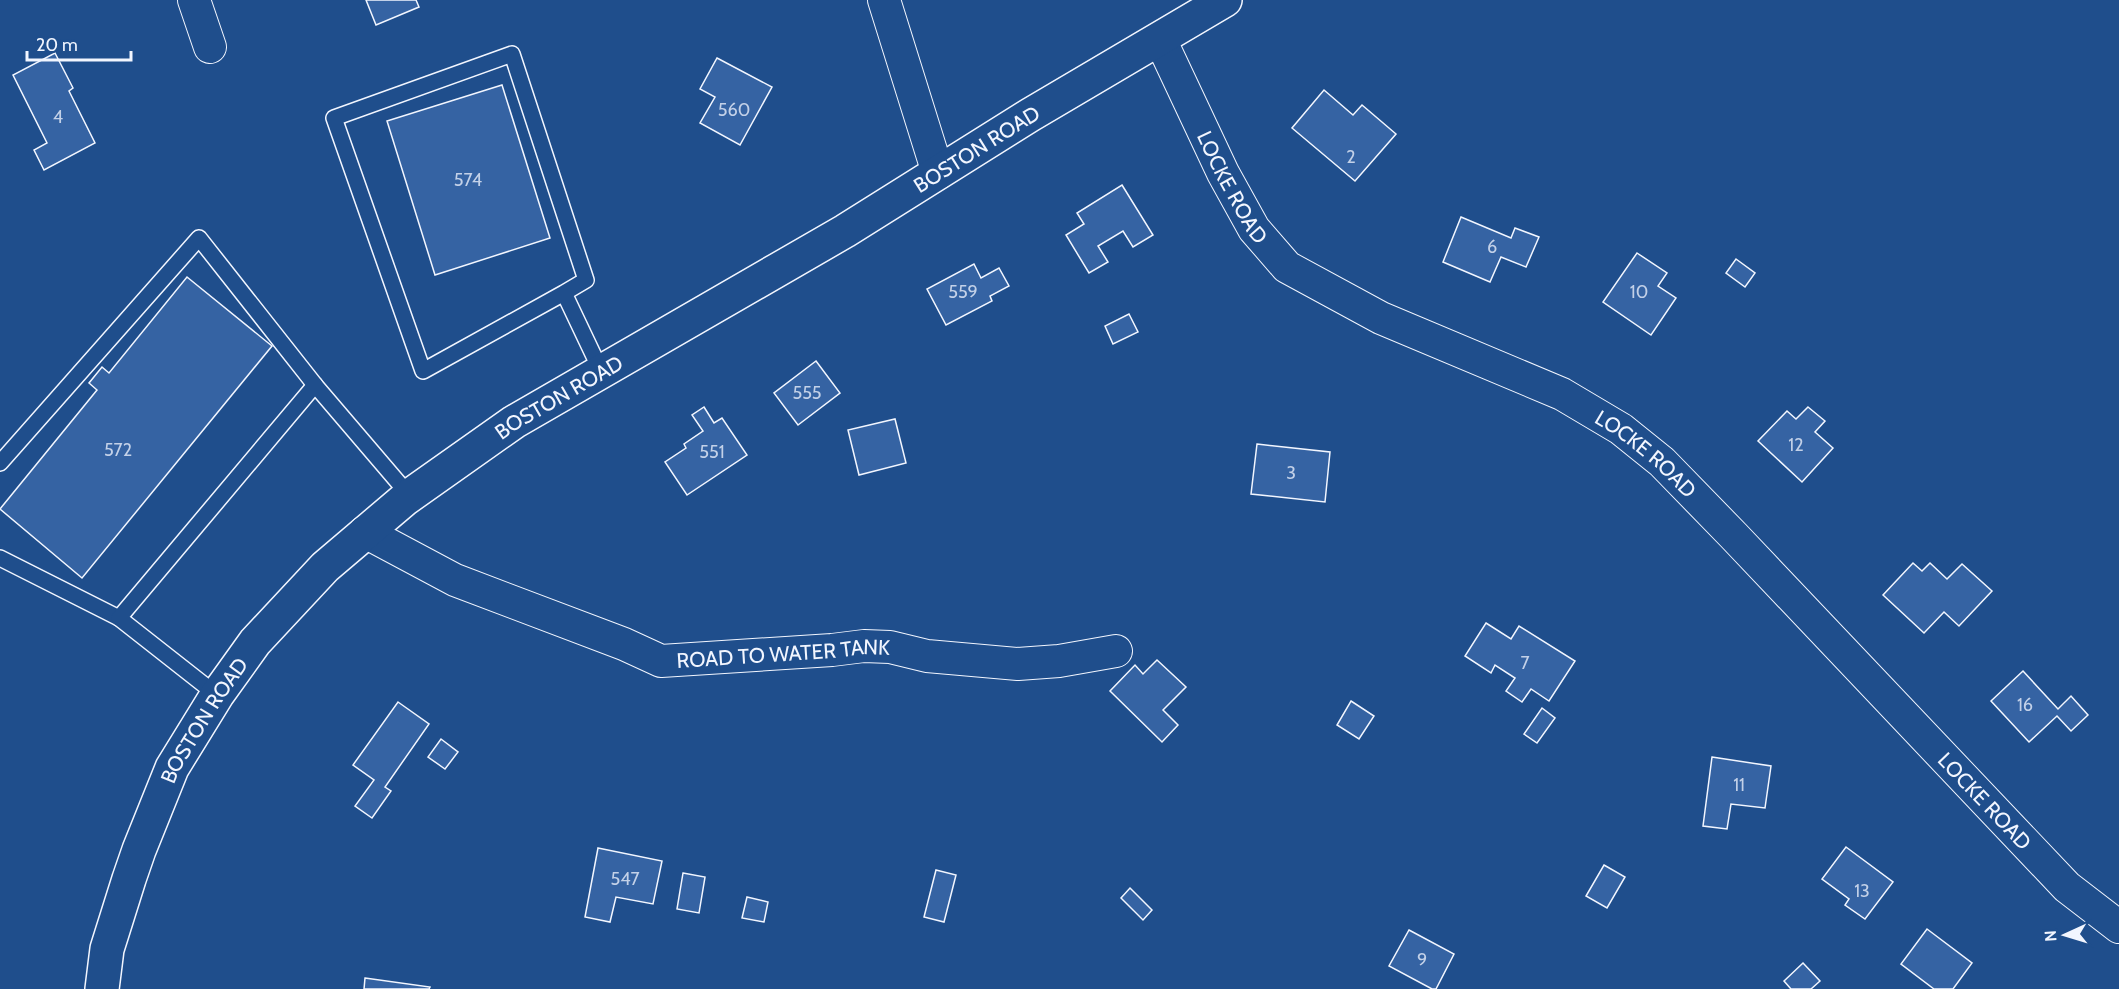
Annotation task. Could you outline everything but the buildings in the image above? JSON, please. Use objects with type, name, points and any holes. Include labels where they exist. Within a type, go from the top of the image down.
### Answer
[{"type":"main road","name":"BOSTON ROAD","points":[[102,989],[107,949],[139,850],[172,768],[217,695],[263,634],[325,567],[410,495],[514,422],[846,231],[1225,0]]},
{"type":"street","points":[[194,0],[210,47]]},
{"type":"street","points":[[884,0],[938,173]]},
{"type":"street","name":"LOCKE ROAD","points":[[1160,39],[1238,201],[1254,229],[1287,267],[1381,318],[1562,394],[1621,429],[1670,470],[2067,887],[2119,927]]},
{"type":"street","name":"ROAD TO WATER TANK","points":[[365,532],[455,580],[624,644],[661,661],[821,651],[864,646],[890,647],[927,656],[1018,664],[1059,661],[1116,651]]},
{"type":"lane","points":[[512,54],[586,279],[564,293],[423,371],[334,118],[512,54]]},
{"type":"lane","points":[[0,463],[199,238],[315,385],[410,495]]},
{"type":"lane","points":[[564,293],[601,371]]},
{"type":"lane","points":[[118,618],[315,385]]},
{"type":"lane","points":[[0,558],[118,618],[217,695]]}]
